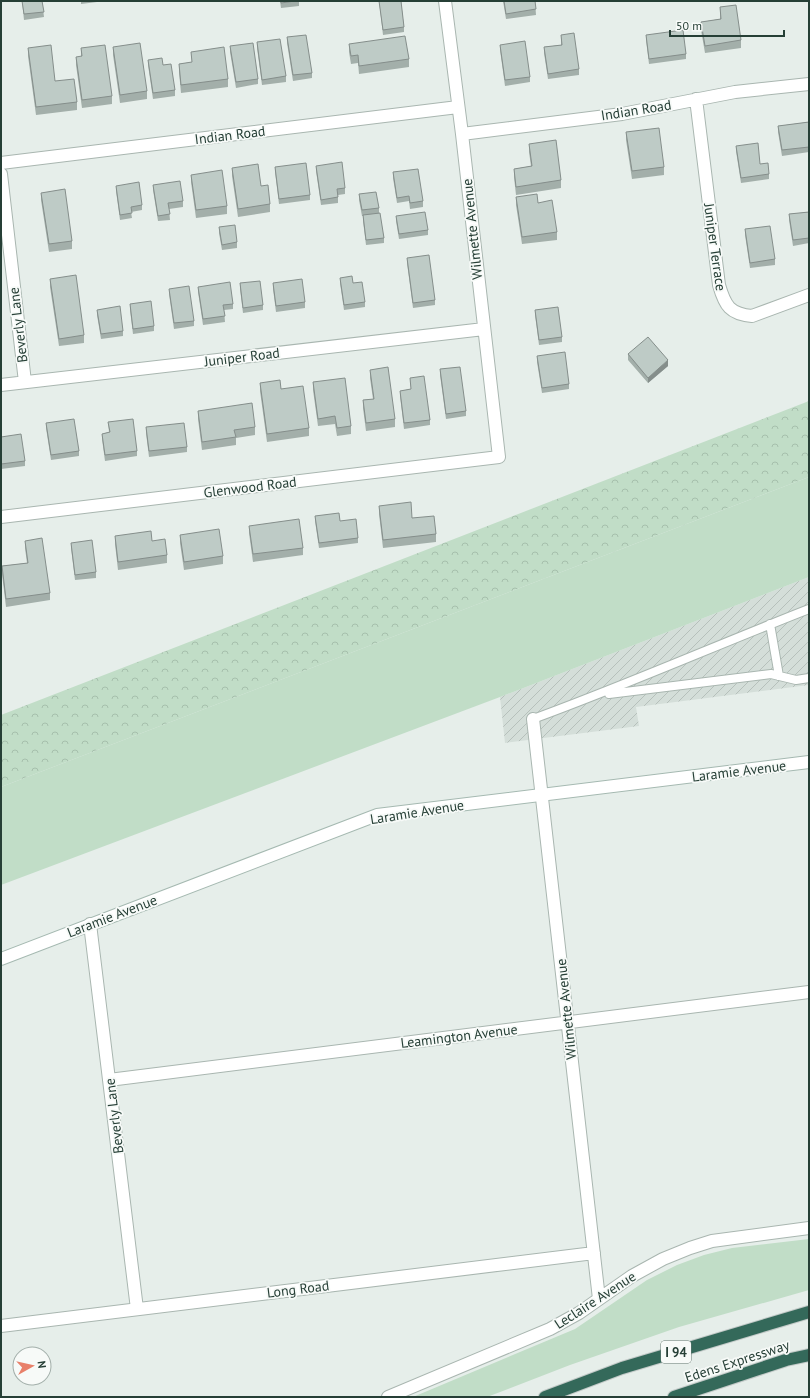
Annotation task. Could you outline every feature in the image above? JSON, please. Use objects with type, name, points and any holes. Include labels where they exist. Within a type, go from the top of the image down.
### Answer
[{"type":"highway","name":"Edens Expressway","points":[[545,1397],[622,1368],[809,1312]]},
{"type":"highway","name":"Edens Expressway","points":[[674,1397],[786,1360],[809,1355]]},
{"type":"street","name":"Wilmette Avenue","points":[[444,1],[462,134],[499,457]]},
{"type":"street","name":"Indian Road","points":[[462,134],[622,114],[735,92],[809,84]]},
{"type":"street","name":"Juniper Terrace","points":[[696,99],[719,286],[727,306],[734,312],[752,316],[809,295]]},
{"type":"street","name":"Indian Road","points":[[1,163],[458,107]]},
{"type":"street","name":"Beverly Lane","points":[[1,174],[25,382]]},
{"type":"street","name":"Juniper Road","points":[[1,385],[484,329]]},
{"type":"street","name":"Glenwood Road","points":[[1,517],[499,457]]},
{"type":"street","name":"Wilmette Avenue","points":[[533,719],[599,1299]]},
{"type":"street","name":"Laramie Avenue","points":[[1,959],[377,815],[809,762]]},
{"type":"street","name":"Beverly Lane","points":[[90,924],[137,1309]]},
{"type":"street","name":"Leamington Avenue","points":[[110,1080],[809,992]]},
{"type":"street","name":"Leclaire Avenue","points":[[388,1397],[550,1329],[579,1313],[632,1276],[663,1259],[697,1245],[712,1241],[809,1228]]},
{"type":"street","name":"Long Road","points":[[1,1326],[594,1253]]},
{"type":"lane","points":[[533,719],[597,696],[809,609]]},
{"type":"lane","points":[[770,624],[779,676]]},
{"type":"lane","points":[[597,696],[771,674],[796,680],[809,678]]},
{"type":"shaded area","points":[[809,577],[809,685],[636,707],[639,726],[505,743],[500,697]]},
{"type":"green space","points":[[809,401],[809,477],[1,787],[1,715]]},
{"type":"green space","points":[[809,477],[809,577],[500,697],[1,885],[1,787]]},
{"type":"green space","points":[[809,1239],[809,1290],[679,1327],[570,1365],[487,1397],[413,1397],[575,1329],[647,1280],[677,1265],[704,1255],[732,1248]]},
{"type":"building","points":[[22,1],[42,1],[44,12],[24,14]]},
{"type":"building","points":[[281,1],[295,1],[281,3]]},
{"type":"building","points":[[379,1],[401,1],[404,27],[383,30]]},
{"type":"building","points":[[504,1],[535,1],[536,9],[506,14]]},
{"type":"building","points":[[736,5],[741,40],[705,46],[701,22],[721,19],[720,7]]},
{"type":"building","points":[[683,30],[686,54],[649,59],[646,35]]},
{"type":"building","points":[[574,33],[579,69],[548,74],[544,47],[562,45],[561,35]]},
{"type":"building","points":[[306,35],[312,73],[293,75],[287,37]]},
{"type":"building","points":[[405,36],[409,59],[359,66],[358,55],[351,56],[349,44]]},
{"type":"building","points":[[280,39],[286,76],[262,80],[257,42]]},
{"type":"building","points":[[525,41],[530,77],[505,80],[500,45]]},
{"type":"building","points":[[140,43],[147,91],[120,95],[113,47]]},
{"type":"building","points":[[253,43],[258,79],[236,82],[230,46]]},
{"type":"building","points":[[51,45],[55,81],[74,79],[77,102],[36,107],[28,48]]},
{"type":"building","points":[[105,45],[112,96],[82,100],[76,57],[82,56],[81,48]]},
{"type":"building","points":[[224,47],[228,79],[181,85],[179,64],[192,62],[191,52]]},
{"type":"building","points":[[162,58],[163,65],[171,64],[175,90],[153,93],[148,60]]},
{"type":"building","points":[[809,122],[809,147],[782,150],[778,126]]},
{"type":"building","points":[[659,128],[664,167],[632,171],[626,132]]},
{"type":"building","points":[[556,140],[561,180],[516,187],[514,169],[532,166],[529,144]]},
{"type":"building","points":[[758,143],[760,164],[768,163],[769,174],[741,178],[736,146]]},
{"type":"building","points":[[342,162],[345,188],[337,189],[338,197],[321,200],[316,166]]},
{"type":"building","points":[[306,163],[310,195],[279,199],[275,167]]},
{"type":"building","points":[[258,164],[261,186],[268,185],[270,204],[238,209],[232,168]]},
{"type":"building","points":[[418,169],[423,201],[410,203],[409,196],[397,198],[393,172]]},
{"type":"building","points":[[222,170],[227,206],[196,210],[191,175]]},
{"type":"building","points":[[180,181],[183,201],[168,203],[170,214],[158,216],[153,185]]},
{"type":"building","points":[[139,182],[142,205],[131,207],[132,213],[120,215],[116,186]]},
{"type":"building","points":[[65,189],[72,241],[49,244],[41,193]]},
{"type":"building","points":[[376,192],[379,208],[362,210],[359,194]]},
{"type":"building","points":[[537,194],[538,203],[552,200],[557,232],[522,237],[516,197]]},
{"type":"building","points":[[425,212],[428,230],[399,234],[396,216]]},
{"type":"building","points":[[809,212],[809,238],[793,240],[789,214]]},
{"type":"building","points":[[380,213],[384,238],[366,240],[363,215]]},
{"type":"building","points":[[235,225],[237,242],[222,245],[219,227]]},
{"type":"building","points":[[770,226],[775,259],[750,263],[745,229]]},
{"type":"building","points":[[429,255],[435,300],[413,303],[407,258]]},
{"type":"building","points":[[76,275],[84,335],[59,339],[50,279]]},
{"type":"building","points":[[352,276],[353,283],[362,282],[365,302],[344,305],[340,278]]},
{"type":"building","points":[[302,279],[305,302],[276,306],[273,283]]},
{"type":"building","points":[[260,281],[263,305],[243,308],[240,283]]},
{"type":"building","points":[[230,282],[233,304],[223,305],[225,316],[203,319],[198,287]]},
{"type":"building","points":[[189,286],[194,321],[174,323],[169,289]]},
{"type":"building","points":[[151,301],[154,326],[133,329],[130,304]]},
{"type":"building","points":[[120,306],[123,331],[101,334],[97,310]]},
{"type":"building","points":[[558,307],[562,337],[539,340],[535,310]]},
{"type":"building","points":[[648,337],[668,360],[648,378],[628,354]]},
{"type":"building","points":[[565,352],[569,384],[542,388],[537,356]]},
{"type":"building","points":[[388,367],[395,419],[366,423],[363,400],[374,399],[370,370]]},
{"type":"building","points":[[460,367],[466,411],[446,414],[440,369]]},
{"type":"building","points":[[424,376],[430,420],[404,423],[400,391],[411,389],[410,378]]},
{"type":"building","points":[[345,378],[351,426],[337,428],[335,416],[318,419],[313,382]]},
{"type":"building","points":[[280,380],[281,389],[303,386],[309,428],[267,434],[260,383]]},
{"type":"building","points":[[252,403],[255,427],[234,430],[236,437],[202,442],[198,411]]},
{"type":"building","points":[[74,419],[79,451],[51,455],[46,423]]},
{"type":"building","points":[[133,419],[137,451],[105,455],[102,434],[110,432],[108,422]]},
{"type":"building","points":[[184,423],[187,447],[149,451],[146,427]]},
{"type":"building","points":[[21,434],[25,461],[1,464],[1,437]]},
{"type":"building","points":[[411,502],[412,518],[434,516],[436,534],[383,540],[379,506]]},
{"type":"building","points":[[339,513],[340,521],[356,519],[358,538],[319,543],[315,516]]},
{"type":"building","points":[[299,519],[303,548],[253,554],[249,526]]},
{"type":"building","points":[[219,529],[223,556],[184,562],[180,535]]},
{"type":"building","points":[[151,531],[152,541],[165,539],[167,555],[118,562],[115,536]]},
{"type":"building","points":[[42,538],[50,593],[6,599],[2,566],[28,563],[25,541]]},
{"type":"building","points":[[92,540],[96,572],[75,575],[71,543]]}]
